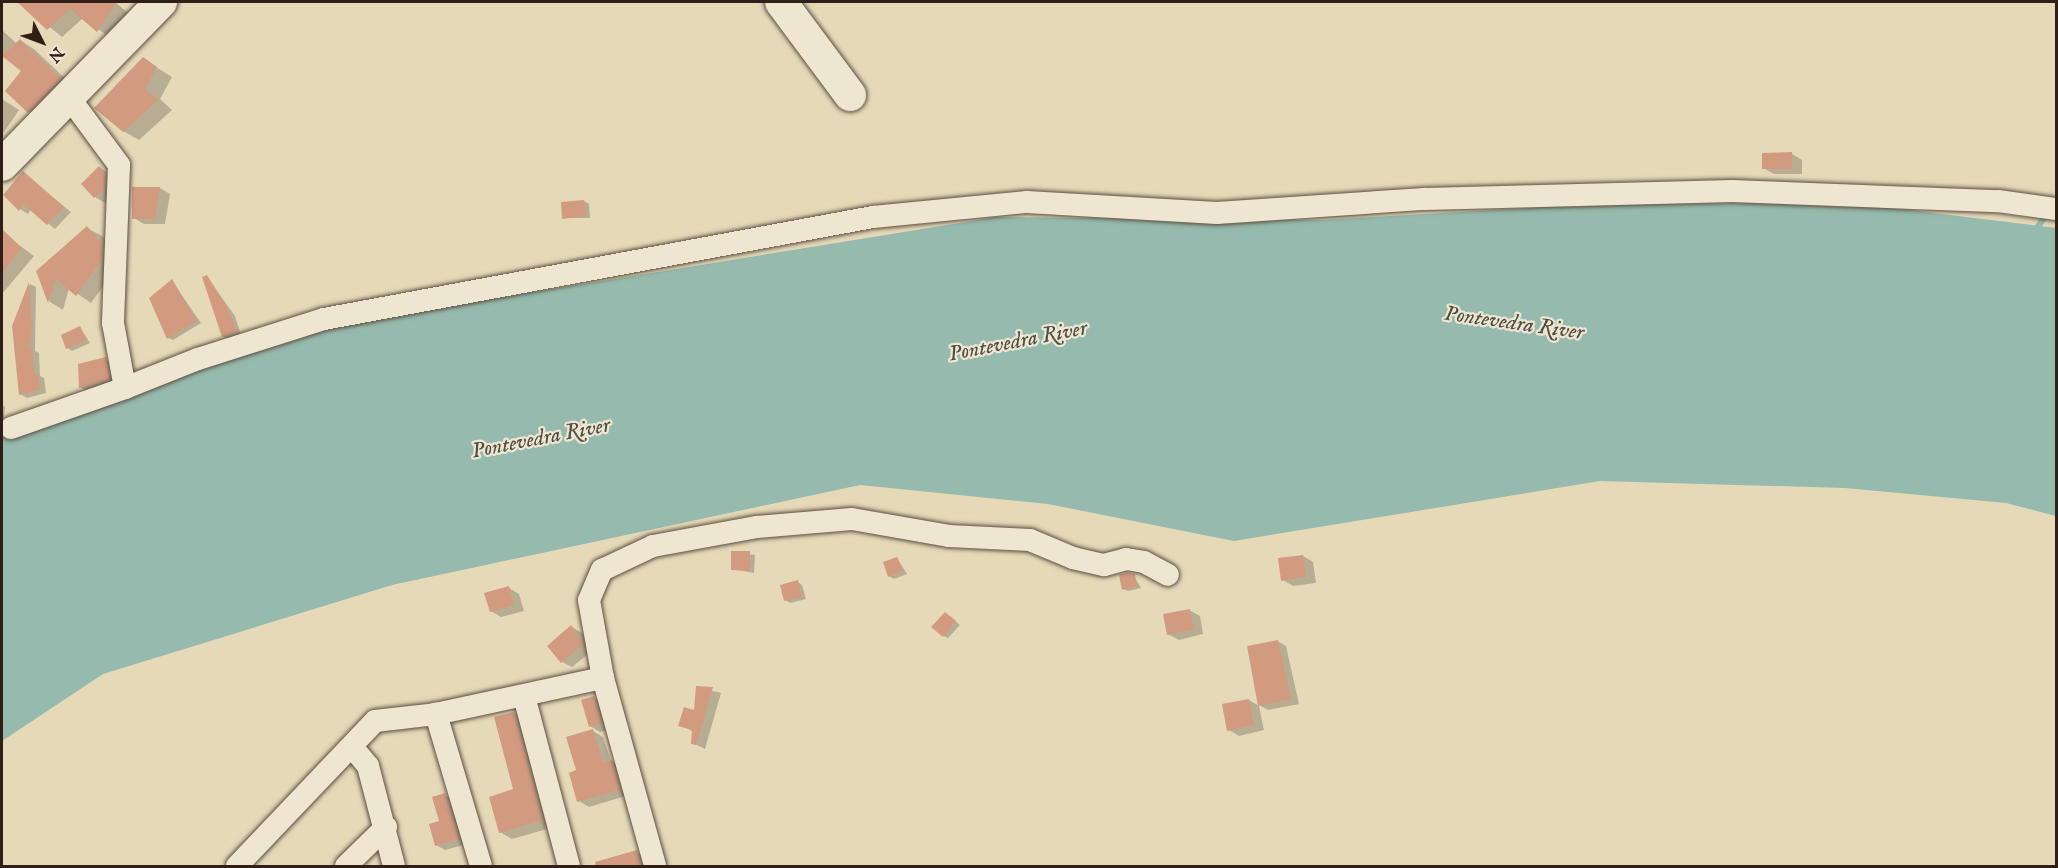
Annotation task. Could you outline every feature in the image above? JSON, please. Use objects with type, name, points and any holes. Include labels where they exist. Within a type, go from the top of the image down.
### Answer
[{"type":"main road","points":[[2,165],[161,2]]},
{"type":"main road","points":[[782,2],[850,95]]},
{"type":"street","points":[[68,96],[119,165],[113,323],[125,388]]},
{"type":"street","points":[[11,428],[125,388],[198,359],[324,319],[873,217],[1015,203],[1216,213],[1425,199],[1732,191],[1998,201],[2056,209]]},
{"type":"street","points":[[655,867],[603,678],[589,600],[602,570],[653,546],[746,529],[852,519],[949,536],[1030,540],[1073,558],[1104,565],[1126,559],[1144,562],[1168,575]]},
{"type":"street","points":[[237,867],[353,748],[375,721],[436,714],[603,678]]},
{"type":"street","points":[[524,696],[569,867]]},
{"type":"street","points":[[436,714],[481,867]]},
{"type":"street","points":[[353,748],[368,766],[386,827],[394,867]]},
{"type":"street","points":[[346,867],[386,827]]},
{"type":"water","name":"Pontevedra River","points":[[1843,202],[2056,228],[2056,516],[2006,503],[1845,488],[1600,481],[1234,541],[1048,504],[860,485],[392,585],[103,674],[2,741],[2,433],[307,329],[996,217],[1320,220],[1581,205]]},
{"type":"building","points":[[17,2],[117,2],[97,32],[70,9],[47,30]]},
{"type":"building","points":[[20,39],[61,79],[28,113],[5,91],[21,71],[2,56]]},
{"type":"building","points":[[143,57],[157,67],[145,89],[158,100],[123,132],[94,108]]},
{"type":"building","points":[[1792,152],[1792,169],[1762,169],[1762,153]]},
{"type":"building","points":[[99,166],[105,172],[105,189],[94,198],[81,184]]},
{"type":"building","points":[[23,171],[64,207],[47,225],[23,204],[19,211],[3,195]]},
{"type":"building","points":[[132,187],[160,187],[155,219],[132,219]]},
{"type":"building","points":[[584,200],[586,216],[562,219],[561,202]]},
{"type":"building","points":[[87,226],[102,244],[102,260],[76,296],[56,279],[48,303],[36,271]]},
{"type":"building","points":[[2,229],[22,248],[2,273]]},
{"type":"building","points":[[207,275],[230,312],[237,332],[222,337],[202,277]]},
{"type":"building","points":[[172,279],[197,321],[167,339],[149,298]]},
{"type":"building","points":[[29,282],[32,329],[28,350],[32,347],[34,374],[38,373],[40,390],[19,395],[12,326]]},
{"type":"building","points":[[80,326],[86,340],[66,349],[61,335]]},
{"type":"building","points":[[106,357],[110,379],[79,388],[78,364]]},
{"type":"building","points":[[731,551],[750,551],[750,571],[731,570]]},
{"type":"building","points":[[1303,555],[1306,577],[1281,581],[1278,558]]},
{"type":"building","points":[[897,557],[903,571],[888,577],[883,562]]},
{"type":"building","points":[[1135,574],[1137,586],[1122,590],[1119,575]]},
{"type":"building","points":[[798,580],[802,597],[784,601],[780,585]]},
{"type":"building","points":[[509,586],[514,605],[490,612],[484,593]]},
{"type":"building","points":[[1190,609],[1194,629],[1167,635],[1163,614]]},
{"type":"building","points":[[945,612],[956,621],[943,637],[931,627]]},
{"type":"building","points":[[571,625],[583,644],[561,663],[547,646]]},
{"type":"building","points":[[1278,640],[1291,699],[1258,706],[1247,646]]},
{"type":"building","points":[[696,686],[713,687],[696,745],[691,744],[692,730],[678,726],[684,707],[694,710]]},
{"type":"building","points":[[594,696],[601,723],[589,727],[581,700]]},
{"type":"building","points":[[1249,699],[1254,725],[1227,731],[1222,704]]},
{"type":"building","points":[[514,712],[543,820],[499,833],[489,797],[513,789],[494,717]]},
{"type":"building","points":[[593,729],[603,763],[612,760],[620,790],[577,802],[569,773],[576,770],[566,737]]},
{"type":"building","points":[[445,793],[459,839],[435,846],[429,824],[439,821],[432,797]]},
{"type":"building","points":[[637,850],[641,867],[596,867],[595,862]]},
{"type":"waterway","points":[[2033,233],[2048,213]]}]
